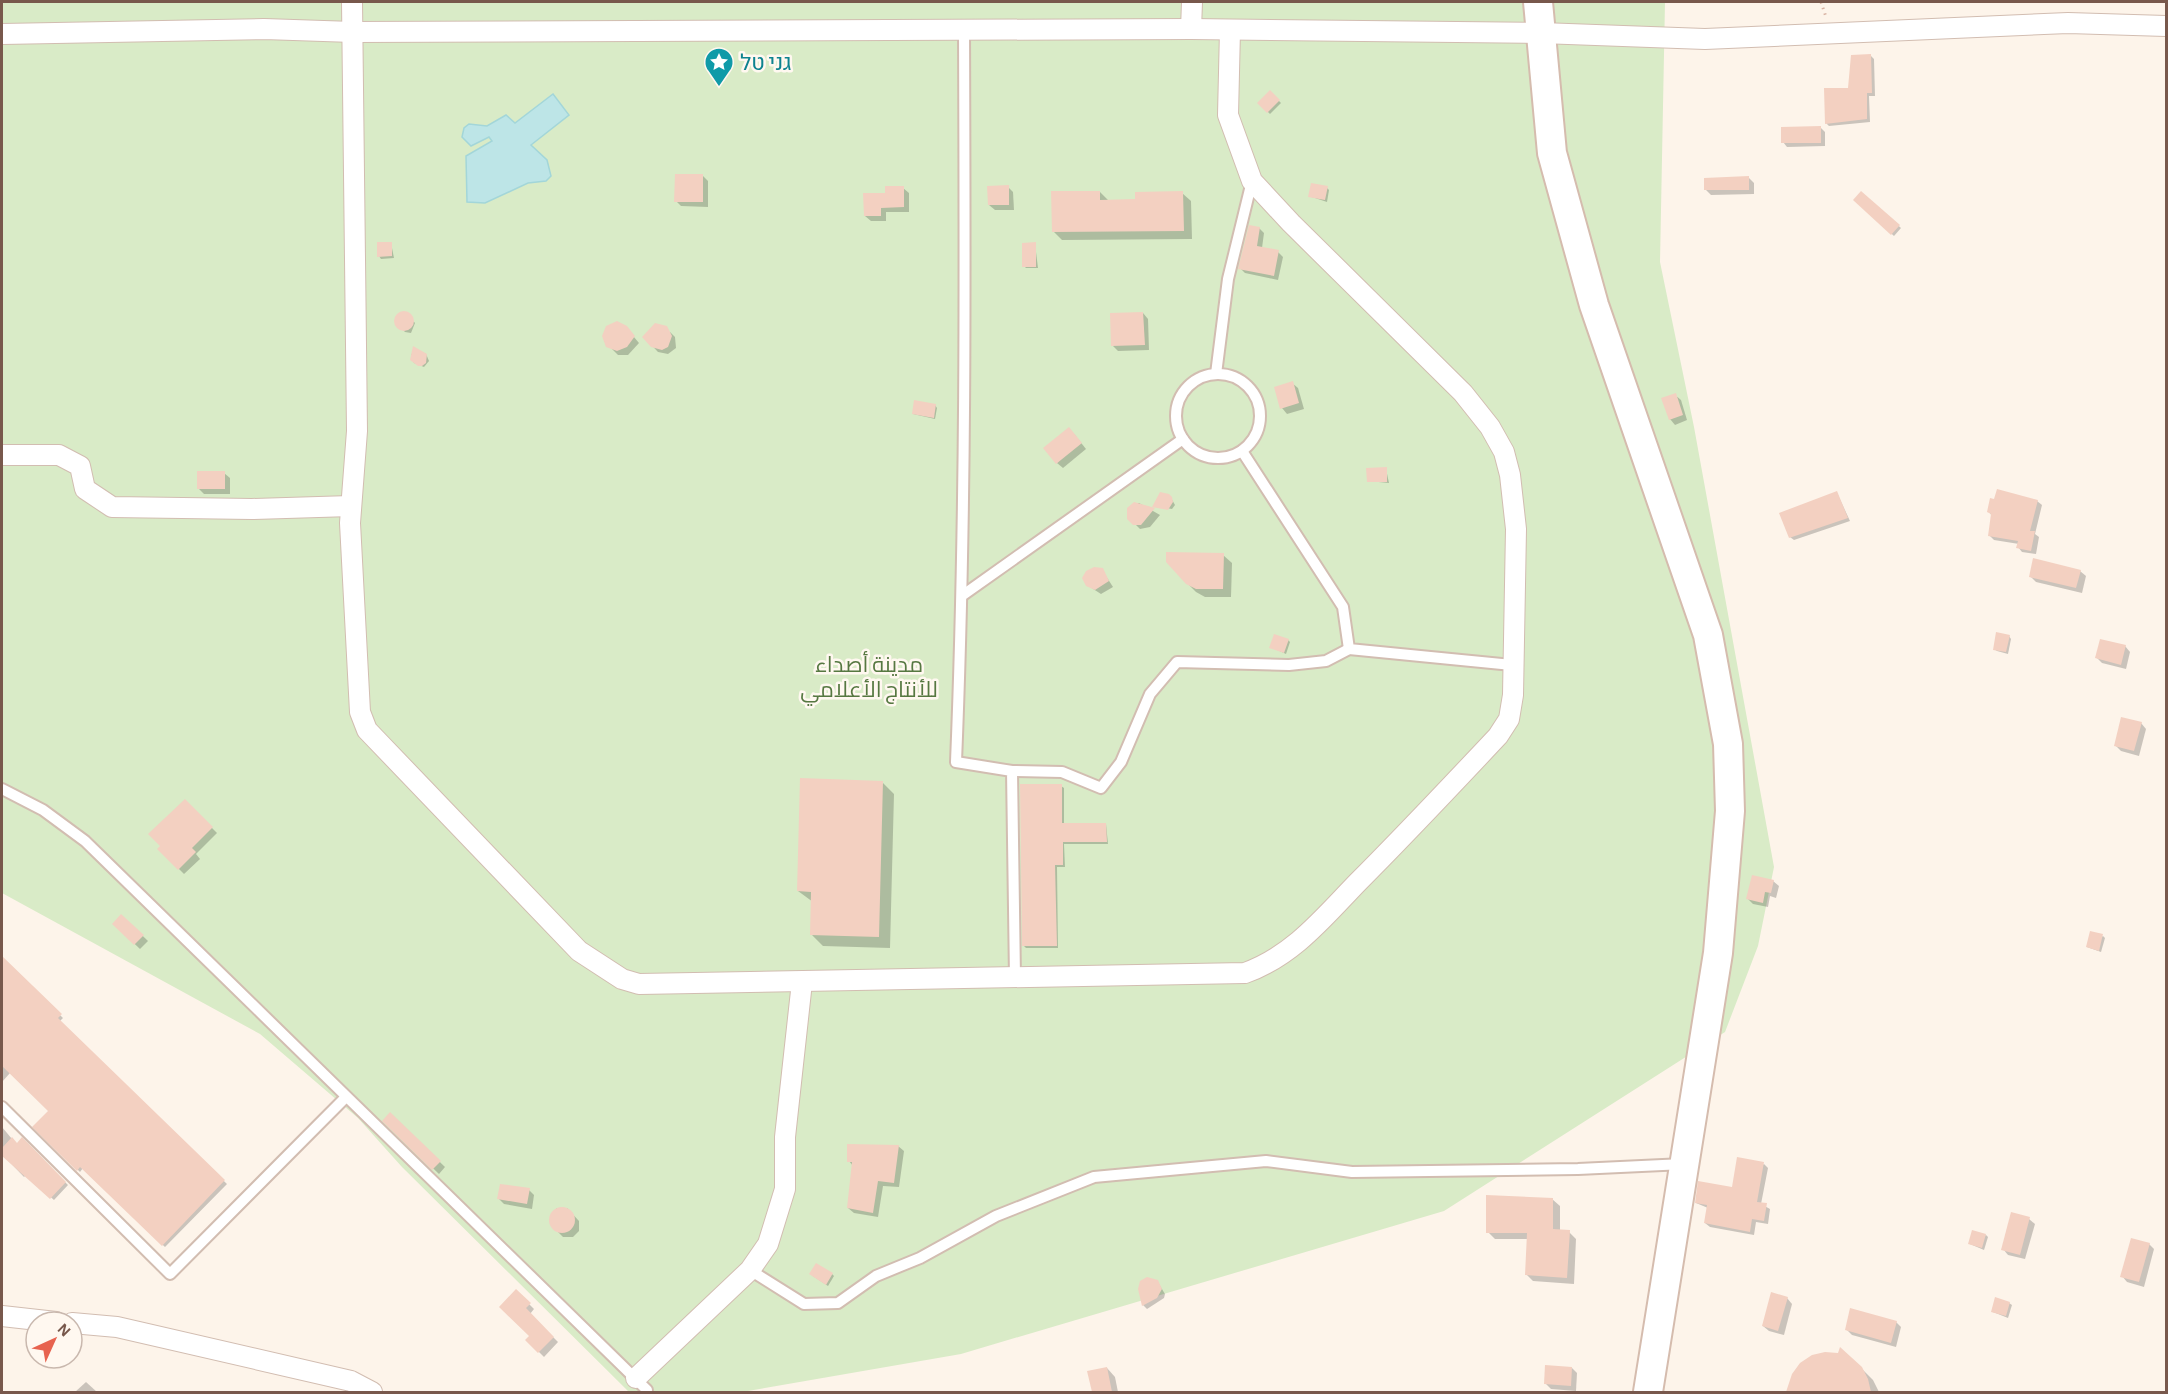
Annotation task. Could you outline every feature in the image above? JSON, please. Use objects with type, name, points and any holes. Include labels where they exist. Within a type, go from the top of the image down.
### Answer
[{"type":"main road","points":[[1538,2],[1552,153],[1594,305],[1708,635],[1728,744],[1730,811],[1718,953],[1648,1392]]},
{"type":"street","points":[[352,2],[357,431],[351,506],[360,712],[367,730],[579,951],[612,974],[639,984],[1245,974],[1292,949],[1404,836],[1498,736],[1509,719],[1513,695],[1514,504],[1504,453],[1490,427],[1462,393],[1291,223],[1252,180],[1239,151],[1228,115],[1230,30]]},
{"type":"street","points":[[1191,29],[1192,2]]},
{"type":"street","points":[[2,34],[264,29],[353,32],[1191,29],[1541,33],[1705,39],[2068,23],[2166,26]]},
{"type":"street","points":[[2,455],[59,454],[80,466],[85,489],[112,507],[252,509],[351,506]]},
{"type":"street","points":[[641,1384],[750,1270],[768,1244],[786,1189],[785,1137],[802,982]]},
{"type":"street","points":[[2,1316],[24,1318]]},
{"type":"street","points":[[84,1324],[117,1327],[351,1381],[372,1392]]},
{"type":"lane","points":[[964,30],[963,595],[956,762],[1012,771],[1062,772],[1101,788],[1120,762],[1150,694],[1177,662],[1289,665],[1326,661],[1349,649],[1512,664]]},
{"type":"lane","points":[[1216,374],[1228,279],[1252,180]]},
{"type":"lane","points":[[1216,374],[1242,382],[1258,403],[1260,416],[1251,442],[1242,451],[1230,457],[1203,456],[1191,449],[1183,439],[1176,418],[1181,397],[1190,386],[1202,377],[1216,374]]},
{"type":"lane","points":[[963,595],[1183,439]]},
{"type":"lane","points":[[1242,451],[1343,607],[1349,649]]},
{"type":"lane","points":[[1012,771],[1015,978]]},
{"type":"lane","points":[[2,789],[43,810],[85,841],[345,1098],[641,1384]]},
{"type":"lane","points":[[2,1107],[170,1274],[345,1098]]},
{"type":"lane","points":[[750,1270],[804,1304],[838,1303],[876,1276],[920,1258],[996,1216],[1094,1177],[1266,1161],[1352,1172],[1578,1169],[1685,1164]]},
{"type":"green space","name":"مدينة أصداء للأنتاج الأعلامي","points":[[2,2],[1665,2],[1660,262],[1694,427],[1774,867],[1758,946],[1725,1032],[1444,1211],[961,1354],[742,1392],[629,1392],[402,1167],[358,1118],[260,1034],[2,893]]},
{"type":"water","points":[[553,94],[569,115],[531,145],[547,160],[551,176],[546,181],[528,183],[485,203],[467,202],[466,156],[492,141],[489,137],[471,146],[462,137],[464,128],[469,124],[487,126],[506,115],[515,123]]},
{"type":"building","points":[[1871,54],[1872,93],[1867,93],[1867,119],[1825,124],[1824,88],[1848,88],[1851,55]]},
{"type":"building","points":[[1270,90],[1280,100],[1267,113],[1257,103]]},
{"type":"building","points":[[1821,126],[1821,143],[1781,143],[1781,127]]},
{"type":"building","points":[[675,174],[703,174],[703,202],[674,202]]},
{"type":"building","points":[[1749,176],[1749,190],[1704,190],[1704,178]]},
{"type":"building","points":[[1311,183],[1328,186],[1325,200],[1308,197]]},
{"type":"building","points":[[1009,185],[1009,205],[988,205],[987,186]]},
{"type":"building","points":[[885,186],[904,186],[904,207],[881,208],[881,216],[864,216],[863,193],[885,193]]},
{"type":"building","points":[[1051,191],[1100,191],[1100,200],[1135,199],[1135,192],[1183,191],[1184,231],[1052,232]]},
{"type":"building","points":[[1861,191],[1900,225],[1891,235],[1853,200]]},
{"type":"building","points":[[1249,225],[1260,227],[1257,246],[1279,250],[1274,276],[1238,269]]},
{"type":"building","points":[[377,242],[392,242],[392,256],[377,257]]},
{"type":"building","points":[[1036,242],[1036,267],[1022,267],[1022,243]]},
{"type":"building","points":[[404,311],[411,314],[414,321],[411,328],[404,331],[397,328],[394,321],[397,314]]},
{"type":"building","points":[[1143,312],[1145,345],[1111,346],[1110,313]]},
{"type":"building","points":[[617,321],[627,326],[635,336],[627,347],[617,351],[606,347],[602,336],[606,326]]},
{"type":"building","points":[[655,323],[667,326],[672,336],[668,347],[662,350],[651,347],[642,337]]},
{"type":"building","points":[[413,346],[427,354],[426,363],[422,366],[410,360]]},
{"type":"building","points":[[1293,381],[1299,403],[1280,409],[1274,387]]},
{"type":"building","points":[[1676,393],[1683,415],[1669,420],[1661,398]]},
{"type":"building","points":[[914,400],[936,404],[934,418],[912,414]]},
{"type":"building","points":[[1069,427],[1082,443],[1056,464],[1043,448]]},
{"type":"building","points":[[1387,467],[1387,482],[1367,482],[1366,468]]},
{"type":"building","points":[[197,471],[225,471],[225,489],[197,489]]},
{"type":"building","points":[[1997,489],[2038,500],[2030,531],[2035,531],[2031,551],[2016,548],[2018,541],[1988,536],[1991,514],[1987,512],[1990,498],[1994,499]]},
{"type":"building","points":[[1837,491],[1848,518],[1789,538],[1779,513]]},
{"type":"building","points":[[1160,492],[1172,497],[1173,502],[1168,510],[1152,507]]},
{"type":"building","points":[[1134,502],[1155,508],[1141,525],[1133,525],[1127,519],[1127,508]]},
{"type":"building","points":[[1166,552],[1224,553],[1223,589],[1196,589],[1186,584],[1166,562]]},
{"type":"building","points":[[2033,558],[2081,570],[2076,588],[2029,577]]},
{"type":"building","points":[[1094,567],[1103,568],[1109,581],[1095,590],[1086,586],[1082,578],[1086,571]]},
{"type":"building","points":[[1996,632],[2010,635],[2006,652],[1993,650]]},
{"type":"building","points":[[1274,634],[1289,639],[1284,653],[1269,648]]},
{"type":"building","points":[[2100,639],[2126,645],[2121,665],[2095,658]]},
{"type":"building","points":[[2121,717],[2142,722],[2134,751],[2114,746]]},
{"type":"building","points":[[800,778],[883,781],[879,937],[810,935],[811,892],[797,891]]},
{"type":"building","points":[[1020,784],[1062,784],[1062,823],[1106,823],[1107,842],[1063,842],[1063,865],[1055,865],[1057,946],[1022,946]]},
{"type":"building","points":[[185,799],[213,827],[192,848],[196,852],[178,870],[157,849],[160,846],[148,834]]},
{"type":"building","points":[[1752,875],[1774,880],[1771,893],[1765,892],[1763,903],[1746,899]]},
{"type":"building","points":[[121,914],[144,935],[134,945],[112,924]]},
{"type":"building","points":[[2090,931],[2103,934],[2099,951],[2086,947]]},
{"type":"building","points":[[2,956],[62,1014],[58,1018],[225,1180],[162,1246],[80,1167],[77,1171],[32,1127],[48,1111],[2,1066]]},
{"type":"building","points":[[390,1112],[441,1161],[432,1170],[382,1121]]},
{"type":"building","points":[[12,1137],[17,1143],[22,1137],[66,1182],[50,1199],[2,1156],[2,1148]]},
{"type":"building","points":[[847,1144],[899,1145],[894,1183],[878,1181],[873,1213],[847,1208],[852,1162],[847,1162]]},
{"type":"building","points":[[1737,1157],[1764,1162],[1757,1202],[1767,1203],[1764,1221],[1752,1219],[1750,1232],[1704,1223],[1707,1205],[1695,1203],[1698,1181],[1732,1187]]},
{"type":"building","points":[[500,1184],[530,1188],[527,1204],[497,1199]]},
{"type":"building","points":[[1486,1195],[1553,1198],[1553,1229],[1570,1230],[1567,1278],[1525,1275],[1527,1233],[1486,1233]]},
{"type":"building","points":[[562,1207],[571,1211],[575,1220],[571,1229],[562,1233],[553,1229],[549,1220],[553,1211]]},
{"type":"building","points":[[2011,1212],[2030,1217],[2020,1255],[2001,1250]]},
{"type":"building","points":[[1972,1230],[1986,1234],[1982,1248],[1968,1244]]},
{"type":"building","points":[[2131,1238],[2150,1243],[2139,1282],[2120,1277]]},
{"type":"building","points":[[816,1263],[833,1273],[826,1285],[809,1274]]},
{"type":"building","points":[[1147,1277],[1158,1280],[1162,1289],[1157,1298],[1142,1306],[1138,1289],[1140,1281]]},
{"type":"building","points":[[516,1289],[531,1303],[526,1308],[554,1337],[538,1353],[525,1340],[529,1336],[499,1307]]},
{"type":"building","points":[[1771,1292],[1788,1297],[1778,1331],[1762,1326]]},
{"type":"building","points":[[1995,1297],[2010,1302],[2006,1316],[1991,1312]]},
{"type":"building","points":[[1850,1308],[1897,1321],[1891,1343],[1845,1330]]},
{"type":"building","points":[[1840,1347],[1862,1367],[1871,1392],[1786,1392],[1792,1374],[1800,1363],[1812,1355],[1825,1352],[1838,1353]]},
{"type":"building","points":[[1545,1365],[1572,1367],[1571,1386],[1544,1384]]},
{"type":"building","points":[[1107,1367],[1112,1392],[1092,1392],[1087,1371]]},
{"type":"place","name":"גני טל","points":[[719,88]]}]
